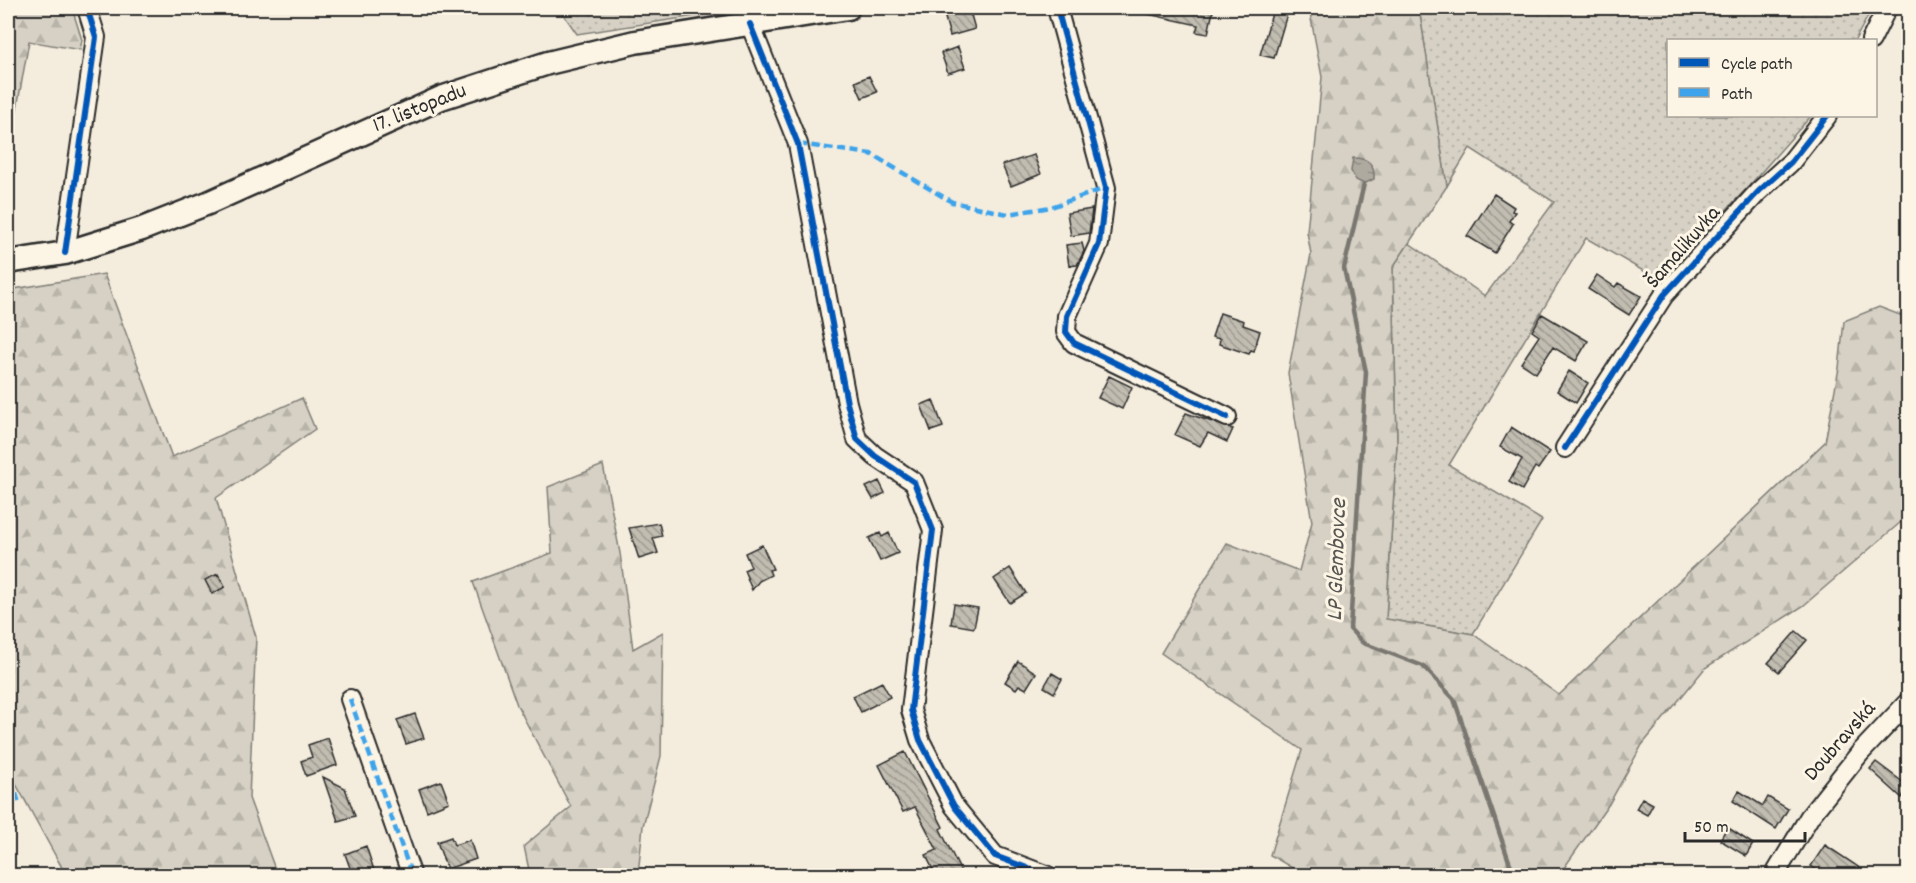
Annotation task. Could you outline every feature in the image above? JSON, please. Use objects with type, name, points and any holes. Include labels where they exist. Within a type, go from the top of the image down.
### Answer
[{"type":"main road","name":"17. listopadu","points":[[8,262],[65,253],[184,213],[394,118],[491,81],[548,63],[634,42],[750,24],[820,10],[848,8]]},
{"type":"street","points":[[65,253],[96,37],[87,8]]},
{"type":"street","points":[[1057,8],[1106,189],[1099,244],[1066,316],[1066,332],[1074,343],[1227,417]]},
{"type":"street","points":[[1872,39],[1887,8]]},
{"type":"street","points":[[750,24],[798,144],[847,403],[857,439],[875,456],[914,483],[933,530],[911,710],[920,740],[954,806],[995,856],[1048,876]]},
{"type":"street","name":"Šamalikuvka","points":[[1565,448],[1664,295],[1758,192],[1791,162],[1826,117]]},
{"type":"street","points":[[350,699],[412,876]]},
{"type":"street","name":"Doubravská","points":[[1774,876],[1810,816],[1860,753],[1908,702]]},
{"type":"green space","points":[[8,8],[72,8],[82,40],[80,50],[29,41],[8,158]]},
{"type":"green space","points":[[559,8],[749,8],[577,34]]},
{"type":"green space","points":[[1309,8],[1419,8],[1447,186],[1393,267],[1397,443],[1386,619],[1473,634],[1559,695],[1825,442],[1839,368],[1844,321],[1879,307],[1908,318],[1908,516],[1803,606],[1705,668],[1642,745],[1609,804],[1559,875],[1304,875],[1270,855],[1302,750],[1161,653],[1227,543],[1299,571],[1312,522],[1288,373],[1311,254],[1307,232],[1322,77]]},
{"type":"green space","points":[[1419,8],[1840,8],[1868,16],[1856,39],[1667,39],[1667,117],[1810,117],[1749,186],[1659,280],[1586,238],[1449,465],[1542,520],[1473,634],[1386,619],[1397,443],[1393,267],[1409,243],[1485,296],[1554,202],[1470,148],[1447,186]]},
{"type":"green space","points":[[104,274],[172,457],[302,398],[315,429],[216,498],[256,637],[249,798],[276,872],[272,875],[66,875],[16,784],[8,757],[8,290]]},
{"type":"green space","points":[[603,465],[620,553],[633,649],[663,632],[661,756],[643,826],[638,875],[530,875],[524,846],[571,807],[517,705],[473,582],[552,553],[548,487]]},
{"type":"water","points":[[1353,158],[1363,159],[1370,163],[1374,179],[1364,184],[1356,180],[1351,171]]},
{"type":"building","points":[[969,8],[975,29],[950,36],[944,14]]},
{"type":"building","points":[[1144,8],[1197,8],[1213,11],[1208,34],[1196,32],[1198,25],[1143,13]]},
{"type":"building","points":[[1273,10],[1287,14],[1274,58],[1260,55]]},
{"type":"building","points":[[958,47],[965,68],[948,73],[941,53]]},
{"type":"building","points":[[869,76],[877,92],[862,98],[855,82]]},
{"type":"building","points":[[1034,155],[1041,174],[1011,186],[1002,165]]},
{"type":"building","points":[[1494,194],[1514,207],[1512,211],[1515,212],[1509,221],[1513,224],[1495,253],[1467,236]]},
{"type":"building","points":[[1092,209],[1089,233],[1071,236],[1067,213]]},
{"type":"building","points":[[1082,243],[1084,251],[1077,265],[1069,266],[1066,245]]},
{"type":"building","points":[[1597,275],[1615,287],[1618,283],[1641,296],[1629,315],[1588,289]]},
{"type":"building","points":[[1220,313],[1244,321],[1243,325],[1260,331],[1254,351],[1251,350],[1249,354],[1219,344],[1220,339],[1212,337]]},
{"type":"building","points":[[1542,314],[1588,341],[1576,361],[1553,347],[1536,373],[1521,363],[1539,336],[1532,331]]},
{"type":"building","points":[[1569,371],[1588,383],[1576,403],[1557,391]]},
{"type":"building","points":[[1109,376],[1132,387],[1122,409],[1098,398]]},
{"type":"building","points":[[933,400],[943,427],[931,431],[921,405]]},
{"type":"building","points":[[1186,413],[1233,429],[1227,442],[1208,433],[1200,446],[1175,435]]},
{"type":"building","points":[[1511,427],[1550,452],[1538,469],[1535,467],[1522,490],[1509,482],[1522,459],[1500,447]]},
{"type":"building","points":[[879,481],[885,493],[873,499],[866,487]]},
{"type":"building","points":[[659,523],[662,536],[653,538],[658,553],[639,559],[629,528]]},
{"type":"building","points":[[880,533],[882,537],[889,533],[898,553],[880,561],[869,538]]},
{"type":"building","points":[[762,545],[773,569],[769,570],[771,575],[759,581],[752,590],[744,570],[751,567],[745,553]]},
{"type":"building","points":[[1010,568],[1026,593],[1010,603],[994,579]]},
{"type":"building","points":[[218,574],[225,587],[212,594],[205,580]]},
{"type":"building","points":[[954,604],[978,608],[974,628],[951,624]]},
{"type":"building","points":[[1796,631],[1807,640],[1779,672],[1768,663]]},
{"type":"building","points":[[1018,661],[1036,673],[1026,689],[1019,685],[1016,689],[1005,682]]},
{"type":"building","points":[[1052,673],[1062,679],[1054,693],[1044,687]]},
{"type":"building","points":[[882,682],[890,697],[861,712],[853,696]]},
{"type":"building","points":[[415,714],[424,738],[406,744],[397,720]]},
{"type":"building","points":[[328,738],[337,765],[306,776],[301,761],[312,757],[308,745]]},
{"type":"building","points":[[905,752],[943,827],[940,829],[963,876],[936,876],[926,855],[937,850],[915,807],[903,812],[879,765]]},
{"type":"building","points":[[1876,762],[1908,786],[1902,798],[1870,769]]},
{"type":"building","points":[[323,777],[345,788],[355,816],[338,821]]},
{"type":"building","points":[[441,781],[449,802],[427,811],[419,789]]},
{"type":"building","points":[[1739,791],[1763,806],[1768,797],[1788,809],[1776,829],[1733,801]]},
{"type":"building","points":[[1642,798],[1653,804],[1647,815],[1636,809]]},
{"type":"building","points":[[1727,827],[1753,844],[1746,856],[1720,840]]},
{"type":"building","points":[[451,837],[454,845],[470,840],[476,859],[447,869],[437,842]]},
{"type":"building","points":[[1825,845],[1871,876],[1825,876],[1811,866]]},
{"type":"building","points":[[366,846],[376,876],[353,876],[345,854]]},
{"type":"waterway","name":"LP Glembovce","points":[[1364,184],[1344,268],[1366,372],[1350,629],[1363,643],[1423,666],[1454,699],[1514,876]]},
{"type":"marked path","points":[[798,144],[871,154],[952,202],[1008,214],[1051,207],[1106,188]]},
{"type":"marked path","points":[[350,699],[412,876]]},
{"type":"marked path","points":[[8,767],[18,800],[8,804]]},
{"type":"cycle path","points":[[65,253],[96,37],[87,8]]},
{"type":"cycle path","points":[[1057,8],[1106,188],[1099,244],[1067,316],[1066,332],[1074,343],[1227,417]]},
{"type":"cycle path","points":[[750,24],[798,144],[847,403],[857,439],[875,456],[914,482],[933,530],[911,710],[920,740],[954,806],[995,856],[1048,876]]},
{"type":"cycle path","points":[[1565,448],[1664,295],[1758,192],[1791,162],[1826,117]]}]
